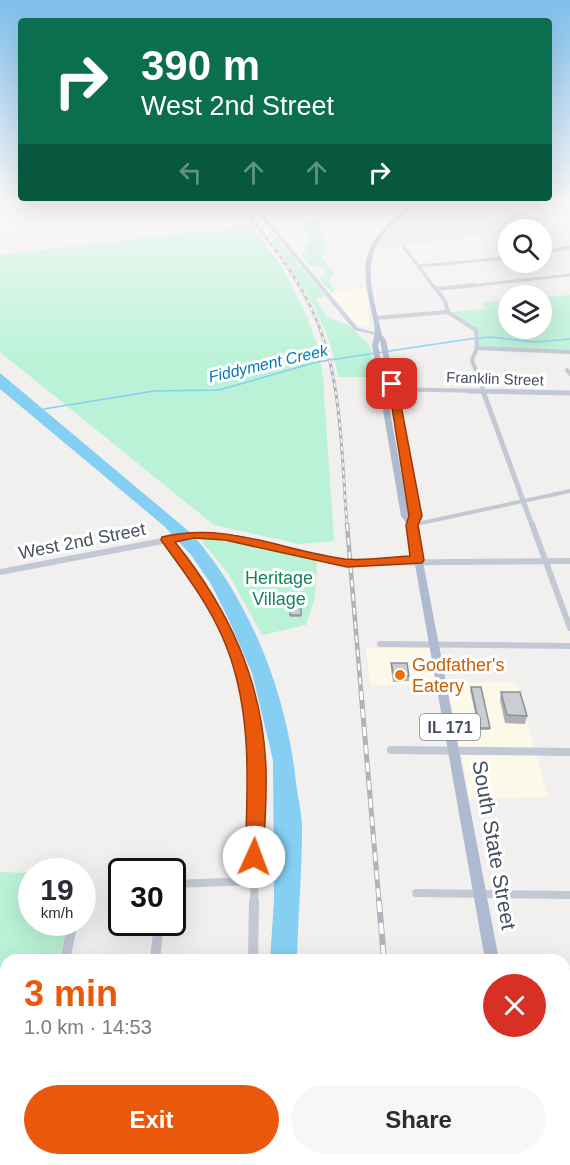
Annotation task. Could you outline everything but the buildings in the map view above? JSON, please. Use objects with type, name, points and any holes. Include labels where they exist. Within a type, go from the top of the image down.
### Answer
[{"type":"main road","points":[[296,256],[354,326],[361,332],[378,332]]},
{"type":"main road","name":"IL 171","points":[[369,256],[367,271],[375,318],[384,344],[416,516],[412,525],[405,516],[382,389],[375,345],[378,332]]},
{"type":"main road","name":"South State Street","points":[[412,525],[482,894],[491,954]]},
{"type":"street","points":[[411,256],[445,301],[448,312]]},
{"type":"street","points":[[419,266],[498,259]]},
{"type":"street","points":[[436,289],[570,275]]},
{"type":"street","points":[[375,318],[448,312],[472,325],[477,336],[477,346],[472,360],[570,628]]},
{"type":"street","points":[[477,346],[570,352]]},
{"type":"street","name":"Franklin Street","points":[[382,389],[471,389],[483,392],[570,393]]},
{"type":"street","points":[[412,525],[570,491]]},
{"type":"street","name":"West 2nd Street","points":[[0,572],[194,535],[242,539],[347,563],[418,560],[570,561]]},
{"type":"street","points":[[167,540],[194,574],[230,637],[240,666],[254,731],[257,769],[253,954]]},
{"type":"street","points":[[380,644],[570,646]]},
{"type":"street","points":[[392,750],[570,753]]},
{"type":"street","points":[[186,883],[253,881]]},
{"type":"street","points":[[416,893],[570,895]]},
{"type":"street","points":[[66,954],[70,936]]},
{"type":"street","points":[[156,954],[158,936]]},
{"type":"shaded area","points":[[366,289],[370,325],[364,327],[356,325],[327,290]]},
{"type":"shaded area","points":[[366,648],[429,648],[436,686],[370,685]]},
{"type":"shaded area","points":[[516,682],[548,797],[470,799],[447,683]]},
{"type":"green space","points":[[0,256],[274,256],[283,268],[307,317],[318,347],[323,377],[334,541],[299,544],[214,525],[0,352]]},
{"type":"green space","points":[[283,256],[292,256],[325,296],[315,298],[327,317],[348,325],[370,345],[375,372],[367,377],[338,377],[334,357],[320,318]]},
{"type":"green space","points":[[303,256],[321,256],[334,274],[328,280],[335,292],[332,293],[319,279],[326,274],[323,268],[308,265]]},
{"type":"green space","points":[[570,295],[570,351],[479,348],[475,326],[452,312],[486,309],[482,303],[498,301],[498,339],[552,339],[552,296]]},
{"type":"green space","name":"Heritage Village","points":[[202,538],[246,543],[317,561],[315,598],[306,625],[262,635],[228,573],[203,543]]},
{"type":"green space","points":[[0,872],[18,873],[18,936],[65,936],[60,954],[0,954]]},
{"type":"water","points":[[0,373],[192,534],[213,560],[248,619],[275,683],[291,750],[301,811],[302,844],[297,954],[270,954],[274,901],[273,760],[252,673],[211,584],[191,555],[164,526],[0,389]]},
{"type":"waterway","name":"Fiddyment Creek","points":[[44,409],[154,391],[219,390],[317,362],[469,339],[491,337],[534,342],[570,339]]},
{"type":"railway","points":[[280,256],[306,297],[323,337],[330,363],[342,444],[347,525]]},
{"type":"railway","points":[[347,524],[361,692]]},
{"type":"railway","points":[[361,691],[379,902]]},
{"type":"railway","points":[[379,901],[383,954]]},
{"type":"place","name":"Godfather's Eatery","points":[[400,675]]},
{"type":"route","points":[[254,857],[257,769],[254,731],[240,666],[230,637],[215,609],[194,574],[167,540],[194,535],[225,536],[347,563],[418,560],[412,525],[416,516],[392,384]]}]
